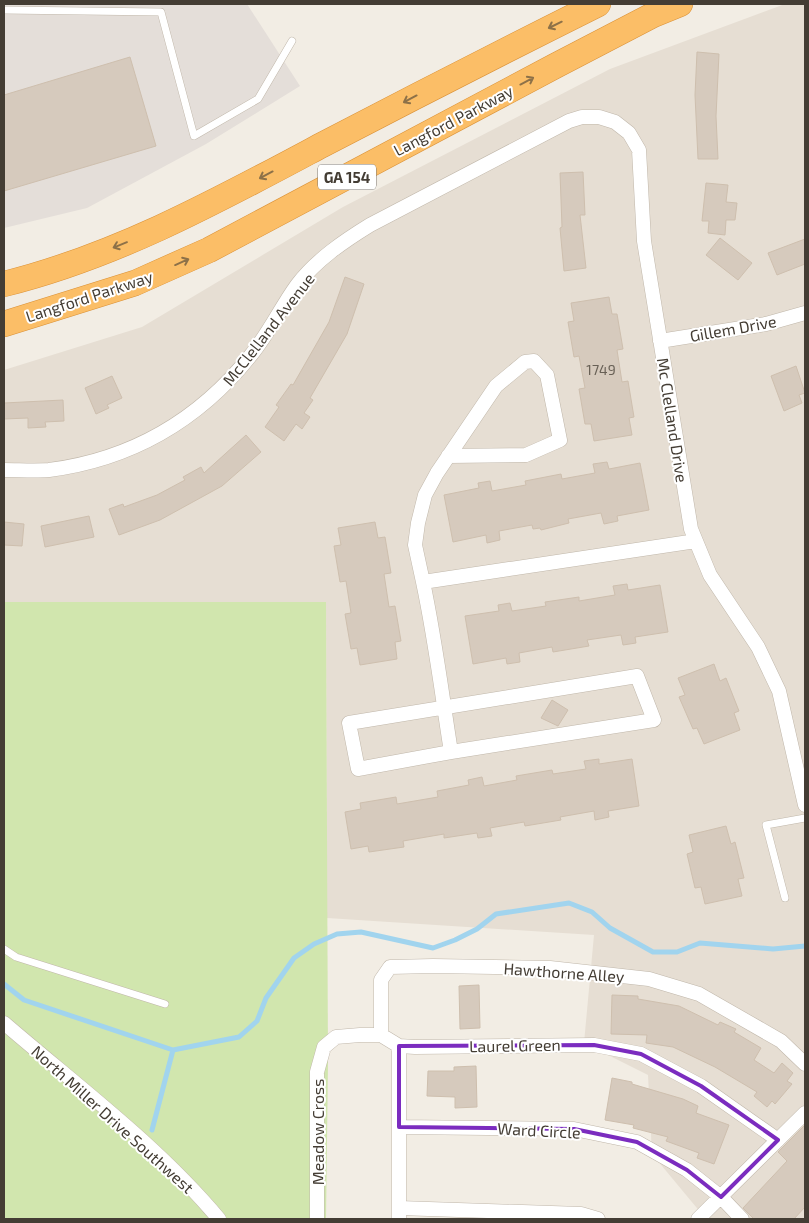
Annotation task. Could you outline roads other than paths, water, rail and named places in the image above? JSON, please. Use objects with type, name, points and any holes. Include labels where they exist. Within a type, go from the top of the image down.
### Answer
[{"type":"highway","name":"GA 154","points":[[4,284],[43,274],[172,224],[470,67],[598,4]]},
{"type":"highway","name":"Langford Parkway","points":[[4,324],[135,283],[209,250],[555,66],[680,4]]},
{"type":"street","name":"Mc Clelland Drive","points":[[520,147],[569,121],[582,117],[600,117],[615,122],[629,133],[639,150],[644,240],[691,529],[710,575],[758,647],[779,691],[805,805]]},
{"type":"street","name":"McClelland Avenue","points":[[4,470],[48,470],[96,461],[143,444],[186,419],[224,387],[253,353],[298,284],[340,244],[370,225],[520,147]]},
{"type":"street","name":"Gillem Drive","points":[[660,341],[766,324],[805,312]]},
{"type":"street","points":[[448,456],[526,455],[560,440],[546,375],[534,361],[525,362],[496,386],[448,456],[426,495],[418,523],[416,546],[451,752]]},
{"type":"street","points":[[423,582],[696,541]]},
{"type":"street","points":[[637,676],[654,720],[451,752],[358,769],[349,724],[637,676]]},
{"type":"street","name":"Hawthorne Alley","points":[[381,1036],[381,980],[390,967],[550,968],[649,979],[699,994],[781,1041],[805,1064]]},
{"type":"street","name":"North Miller Drive Southwest","points":[[4,1024],[140,1139],[197,1193],[219,1219]]},
{"type":"street","points":[[381,1036],[399,1046],[399,1213],[581,1214],[598,1219]]},
{"type":"street","name":"Meadow Cross","points":[[317,1219],[317,1072],[324,1047],[336,1037],[381,1036]]},
{"type":"street","name":"Laurel Green","points":[[399,1046],[594,1045],[641,1054],[701,1086],[778,1140]]},
{"type":"street","points":[[698,1219],[805,1113]]},
{"type":"street","name":"Ward Circle","points":[[399,1127],[574,1129],[637,1142],[687,1170],[721,1197],[742,1219]]},
{"type":"lane","points":[[4,10],[161,12],[194,136],[258,100],[292,41]]},
{"type":"lane","points":[[785,898],[766,825],[805,818]]},
{"type":"lane","points":[[4,949],[16,958],[165,1004]]},
{"type":"waterway","points":[[4,984],[24,1000],[173,1050],[239,1037],[257,1021],[266,998],[294,958],[314,944],[337,934],[361,932],[433,948],[477,929],[496,914],[569,903],[592,912],[610,928],[653,952],[677,952],[700,943],[773,949],[805,946]]},
{"type":"waterway","points":[[152,1130],[173,1050]]}]
